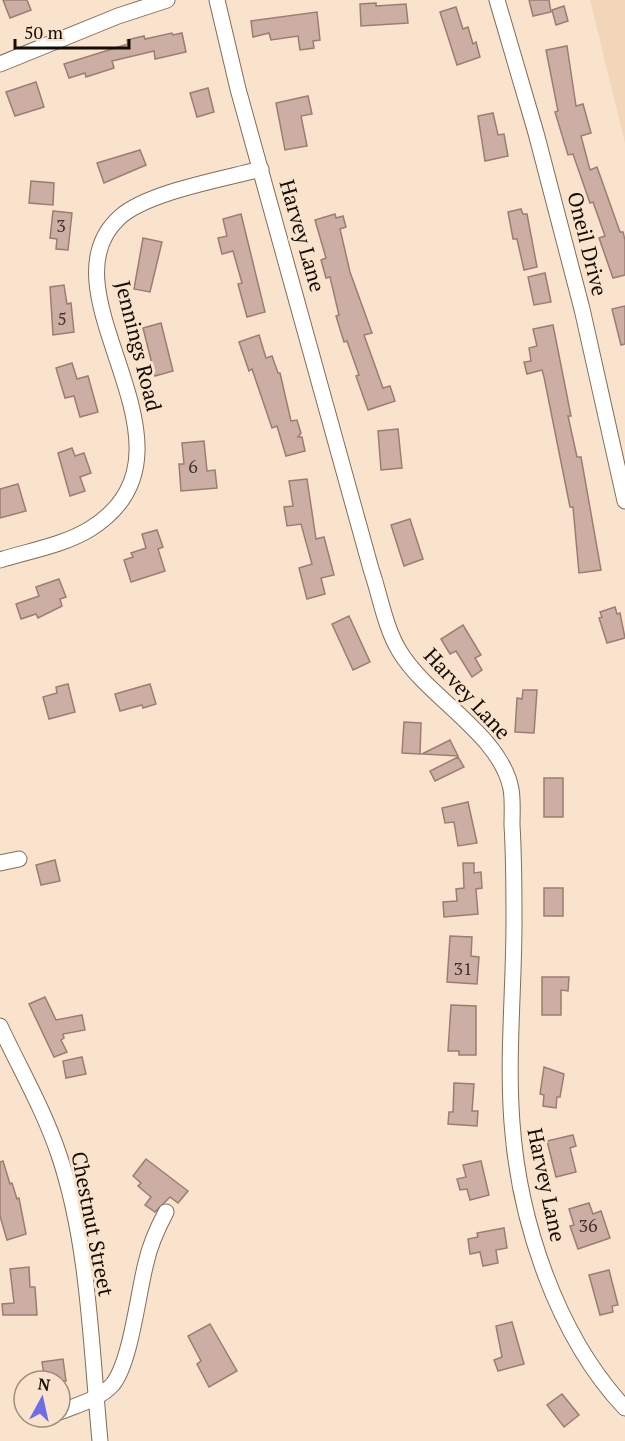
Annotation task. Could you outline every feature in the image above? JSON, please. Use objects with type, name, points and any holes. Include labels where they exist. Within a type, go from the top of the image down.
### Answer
[{"type":"street","points":[[0,64],[118,16],[167,0]]},
{"type":"street","name":"Harvey Lane","points":[[217,0],[238,89],[371,569],[399,651],[429,688],[498,757],[511,789],[514,890],[512,1124],[518,1168],[537,1250],[566,1323],[603,1385],[625,1408]]},
{"type":"street","name":"Oneil Drive","points":[[497,0],[536,134],[582,309],[625,501]]},
{"type":"street","name":"Jennings Road","points":[[0,560],[77,536],[91,528],[119,503],[134,479],[138,446],[136,426],[109,332],[99,287],[99,259],[103,240],[110,228],[121,216],[146,201],[261,169]]},
{"type":"street","points":[[0,863],[19,859]]},
{"type":"street","name":"Chestnut Street","points":[[0,1026],[47,1121],[60,1157],[80,1257],[100,1441]]},
{"type":"street","points":[[72,1407],[96,1397],[112,1384],[122,1367],[153,1236],[166,1212]]},
{"type":"shaded area","points":[[590,0],[625,0],[625,143]]},
{"type":"building","points":[[3,0],[27,0],[31,10],[10,18]]},
{"type":"building","points":[[529,0],[549,0],[551,12],[533,16]]},
{"type":"building","points":[[376,3],[376,6],[406,4],[408,23],[361,26],[360,4]]},
{"type":"building","points":[[564,6],[568,21],[556,25],[552,10]]},
{"type":"building","points":[[456,7],[463,29],[468,27],[473,44],[476,42],[480,57],[457,65],[440,12]]},
{"type":"building","points":[[317,12],[320,40],[313,41],[314,48],[300,50],[298,36],[271,40],[269,33],[253,37],[251,21]]},
{"type":"building","points":[[172,33],[173,35],[182,33],[186,52],[155,59],[154,51],[112,61],[114,68],[86,77],[85,73],[69,78],[64,64],[128,44],[127,40]]},
{"type":"building","points":[[567,46],[576,106],[583,104],[591,133],[581,136],[590,170],[597,167],[620,232],[623,232],[625,240],[625,275],[613,278],[599,238],[605,236],[593,202],[590,203],[573,154],[568,155],[555,112],[558,111],[546,50]]},
{"type":"building","points":[[36,82],[44,107],[15,116],[6,92]]},
{"type":"building","points":[[208,88],[214,112],[197,117],[190,93]]},
{"type":"building","points":[[308,96],[312,114],[301,116],[307,146],[285,150],[276,103]]},
{"type":"building","points":[[493,113],[498,135],[504,134],[508,156],[485,161],[478,116]]},
{"type":"building","points":[[140,150],[146,165],[104,183],[97,163]]},
{"type":"building","points":[[31,181],[54,183],[53,205],[29,203]]},
{"type":"building","points":[[521,209],[523,214],[527,214],[537,267],[524,270],[517,239],[513,239],[508,212]]},
{"type":"building","points":[[53,211],[72,213],[68,250],[56,249],[57,239],[50,238]]},
{"type":"building","points":[[241,214],[265,312],[247,317],[238,284],[242,283],[233,251],[222,254],[218,238],[227,236],[223,219]]},
{"type":"building","points":[[335,214],[336,218],[343,216],[346,227],[340,229],[350,272],[372,333],[364,335],[383,388],[390,386],[395,401],[368,410],[356,376],[359,375],[347,341],[344,342],[336,316],[339,315],[330,277],[326,278],[321,260],[326,258],[315,220]]},
{"type":"building","points":[[143,238],[162,242],[150,292],[134,289]]},
{"type":"building","points":[[545,273],[551,302],[534,305],[528,277]]},
{"type":"building","points":[[64,285],[67,304],[71,303],[74,332],[53,335],[50,287]]},
{"type":"building","points":[[625,306],[625,344],[621,345],[612,309]]},
{"type":"building","points":[[161,323],[173,371],[155,376],[143,328]]},
{"type":"building","points":[[553,325],[571,416],[568,416],[577,457],[581,457],[601,570],[579,573],[573,507],[570,507],[544,377],[542,370],[527,374],[524,362],[531,361],[529,348],[537,346],[533,329]]},
{"type":"building","points":[[259,335],[266,358],[272,356],[278,373],[280,373],[291,421],[297,420],[301,433],[298,437],[302,437],[305,451],[286,456],[277,426],[272,428],[252,369],[249,371],[239,342]]},
{"type":"building","points":[[72,363],[77,379],[88,376],[98,412],[80,417],[74,396],[65,398],[56,368]]},
{"type":"building","points":[[398,429],[402,468],[381,470],[378,431]]},
{"type":"building","points":[[204,441],[207,471],[215,470],[217,488],[181,491],[179,464],[184,464],[182,443]]},
{"type":"building","points":[[72,448],[75,456],[84,453],[91,473],[80,477],[85,491],[70,496],[58,453]]},
{"type":"building","points":[[307,479],[316,539],[324,537],[334,575],[321,578],[325,594],[307,599],[299,568],[312,564],[301,524],[287,526],[284,507],[293,506],[289,481]]},
{"type":"building","points":[[18,484],[26,511],[0,518],[0,489]]},
{"type":"building","points":[[410,519],[423,559],[404,566],[391,525]]},
{"type":"building","points":[[157,530],[163,547],[158,549],[165,571],[131,582],[124,560],[133,557],[131,553],[146,548],[142,534]]},
{"type":"building","points":[[59,579],[66,597],[60,599],[62,606],[38,618],[36,614],[21,619],[16,604],[39,596],[36,587]]},
{"type":"building","points":[[615,607],[617,614],[620,613],[625,638],[607,643],[599,618],[602,617],[600,612]]},
{"type":"building","points":[[349,616],[370,662],[353,670],[332,624]]},
{"type":"building","points":[[463,625],[481,655],[475,658],[482,670],[472,677],[456,651],[450,654],[441,639]]},
{"type":"building","points":[[68,684],[75,712],[49,719],[43,697],[57,693],[56,687]]},
{"type":"building","points":[[150,684],[156,704],[120,711],[115,694]]},
{"type":"building","points":[[523,690],[537,690],[534,733],[515,732],[517,698],[522,699]]},
{"type":"building","points":[[404,722],[421,723],[420,754],[402,753]]},
{"type":"building","points":[[450,740],[458,756],[422,754]]},
{"type":"building","points":[[458,757],[464,767],[435,781],[430,771]]},
{"type":"building","points":[[544,778],[563,778],[563,817],[544,817]]},
{"type":"building","points":[[468,802],[477,843],[458,846],[454,822],[445,823],[442,808]]},
{"type":"building","points":[[55,860],[60,881],[41,885],[36,865]]},
{"type":"building","points":[[463,863],[474,863],[474,873],[481,872],[482,888],[476,889],[478,914],[444,917],[443,902],[457,901],[456,889],[464,888]]},
{"type":"building","points":[[544,888],[563,888],[563,916],[544,916]]},
{"type":"building","points":[[450,936],[472,937],[471,956],[479,957],[477,984],[447,982]]},
{"type":"building","points":[[542,977],[569,977],[568,991],[561,990],[561,1015],[542,1015]]},
{"type":"building","points":[[45,997],[56,1020],[82,1015],[85,1030],[63,1034],[64,1038],[61,1040],[67,1052],[54,1057],[29,1004]]},
{"type":"building","points":[[451,1005],[476,1006],[476,1055],[459,1055],[459,1051],[448,1051]]},
{"type":"building","points":[[82,1057],[86,1074],[66,1078],[63,1061]]},
{"type":"building","points":[[544,1067],[564,1074],[556,1108],[543,1106],[544,1095],[540,1094]]},
{"type":"building","points":[[454,1083],[474,1084],[472,1111],[478,1111],[477,1126],[448,1124],[449,1112],[453,1112]]},
{"type":"building","points":[[573,1135],[576,1146],[570,1148],[576,1172],[556,1177],[547,1141]]},
{"type":"building","points":[[146,1159],[188,1191],[178,1203],[170,1197],[155,1212],[145,1205],[151,1197],[138,1186],[141,1183],[133,1176]]},
{"type":"building","points":[[3,1161],[10,1184],[12,1183],[17,1199],[19,1198],[26,1234],[7,1240],[0,1216],[0,1162]]},
{"type":"building","points":[[481,1161],[489,1195],[470,1200],[467,1189],[460,1190],[457,1179],[466,1177],[463,1165]]},
{"type":"building","points":[[589,1203],[593,1214],[601,1211],[610,1238],[578,1249],[570,1226],[574,1225],[569,1209]]},
{"type":"building","points":[[504,1228],[507,1248],[496,1250],[498,1263],[483,1266],[480,1252],[470,1254],[468,1239],[478,1237],[477,1233]]},
{"type":"building","points":[[29,1267],[30,1287],[35,1287],[37,1315],[3,1315],[2,1304],[14,1303],[10,1269]]},
{"type":"building","points":[[609,1270],[618,1305],[612,1306],[613,1312],[600,1315],[589,1275]]},
{"type":"building","points":[[512,1322],[524,1364],[498,1371],[494,1360],[502,1357],[496,1326]]},
{"type":"building","points":[[210,1324],[237,1371],[209,1387],[197,1364],[201,1361],[188,1336]]},
{"type":"building","points":[[63,1359],[64,1369],[43,1369],[42,1362]]},
{"type":"building","points":[[562,1394],[579,1415],[564,1427],[547,1405]]}]
